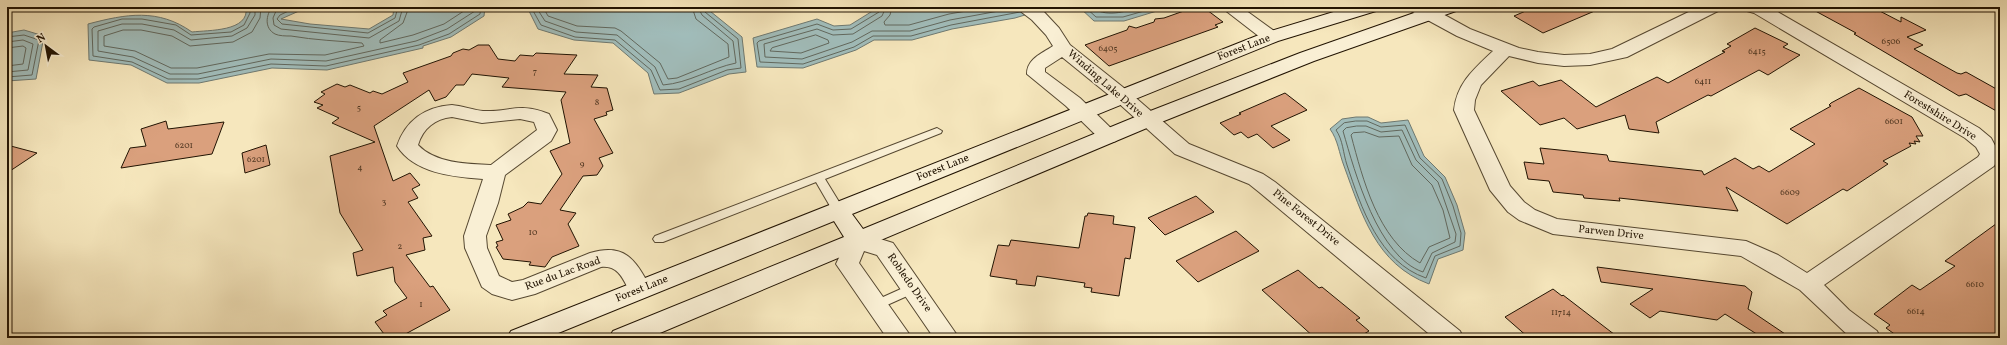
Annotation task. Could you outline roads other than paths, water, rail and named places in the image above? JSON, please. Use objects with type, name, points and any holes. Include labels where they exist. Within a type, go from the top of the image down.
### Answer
[{"type":"main road","name":"Forest Lane","points":[[520,338],[1122,96],[1271,38],[1369,7]]},
{"type":"main road","points":[[622,338],[1147,120],[1423,11],[1449,7]]},
{"type":"main road","points":[[838,210],[858,240]]},
{"type":"street","points":[[1230,7],[1271,38]]},
{"type":"street","points":[[1423,11],[1505,50],[1541,59],[1567,62],[1591,60],[1619,53],[1712,7]]},
{"type":"street","name":"Forestshire Drive","points":[[1753,7],[1760,9],[1972,133],[1984,143],[1990,154],[1987,161],[1808,284]]},
{"type":"street","name":"Winding Lake Drive","points":[[1031,12],[1053,32],[1063,48],[1088,71],[1122,96],[1147,120]]},
{"type":"street","name":"Winding Lake Drive","points":[[1063,48],[1036,66],[1036,74],[1084,112],[1108,136]]},
{"type":"street","name":"Parwen Drive","points":[[1505,50],[1469,85],[1464,100],[1464,110],[1501,190],[1516,208],[1540,221],[1566,228],[1746,249],[1770,261],[1808,284],[1841,316],[1868,338]]},
{"type":"street","points":[[440,112],[461,112],[485,117],[517,112],[532,113],[542,118],[547,130],[544,136],[495,172],[470,172],[426,161],[412,154],[407,146],[409,135],[418,124],[440,112]]},
{"type":"street","name":"Pine Forest Drive","points":[[1147,120],[1182,149],[1256,179],[1451,338]]},
{"type":"street","name":"Rue du Lac Road","points":[[495,172],[487,203],[475,236],[476,248],[490,281],[500,288],[512,291],[527,288],[598,260],[608,258],[618,259],[626,265],[640,290]]},
{"type":"street","points":[[858,240],[847,264],[900,338]]},
{"type":"street","name":"Robledo Drive","points":[[858,240],[885,249],[947,338]]},
{"type":"lane","points":[[659,239],[937,131]]},
{"type":"lane","points":[[818,176],[838,210]]},
{"type":"lane","points":[[876,305],[912,289]]},
{"type":"water","points":[[246,7],[308,7],[281,19],[310,24],[369,29],[393,15],[394,7],[485,7],[484,16],[451,37],[423,46],[423,48],[327,70],[272,68],[199,83],[167,83],[131,65],[89,60],[88,24],[116,18],[142,15],[167,19],[192,32],[217,30],[235,25],[242,21],[245,15]]},
{"type":"water","points":[[527,7],[705,7],[742,37],[746,72],[729,74],[679,93],[654,94],[648,73],[613,43],[574,40],[538,29]]},
{"type":"water","points":[[879,7],[1051,7],[1015,18],[952,29],[912,40],[874,40],[856,50],[803,68],[757,67],[753,38],[817,19],[834,26],[850,25]]},
{"type":"water","points":[[1079,7],[1170,7],[1124,21],[1094,21]]},
{"type":"water","points":[[24,30],[44,36],[36,79],[7,81],[7,33]]},
{"type":"water","points":[[1368,117],[1381,123],[1408,120],[1424,156],[1445,177],[1457,205],[1465,233],[1463,250],[1438,259],[1429,284],[1411,275],[1396,264],[1384,251],[1373,236],[1357,202],[1342,161],[1337,142],[1330,129],[1342,119]]}]
